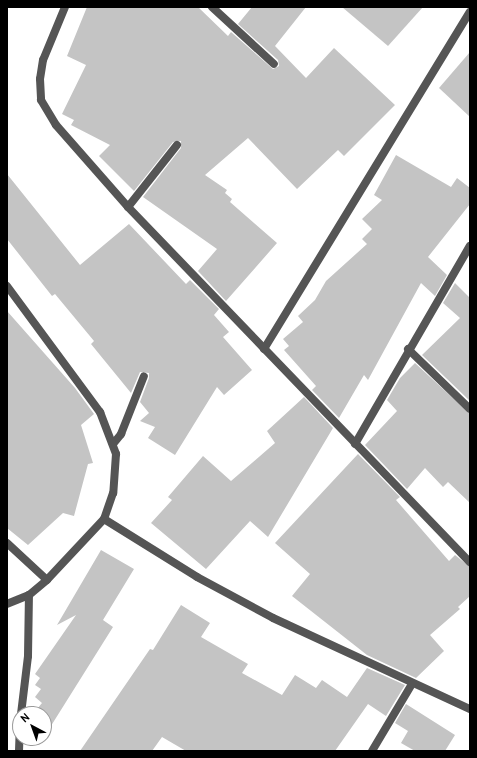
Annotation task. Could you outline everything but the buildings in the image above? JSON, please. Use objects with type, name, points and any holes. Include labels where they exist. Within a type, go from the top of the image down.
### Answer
[{"type":"street","points":[[65,7],[43,60],[40,79],[42,100],[56,125],[128,206],[470,562]]},
{"type":"street","points":[[212,7],[274,64]]},
{"type":"street","points":[[264,349],[470,12]]},
{"type":"street","points":[[128,206],[177,145]]},
{"type":"street","points":[[355,444],[408,349],[470,246]]},
{"type":"street","points":[[7,286],[100,412],[113,444],[116,473],[104,519],[47,580],[29,595],[7,604]]},
{"type":"street","points":[[408,349],[470,409]]},
{"type":"street","points":[[113,444],[120,434],[144,376]]},
{"type":"street","points":[[104,519],[197,577],[259,611],[412,684],[470,709]]},
{"type":"street","points":[[7,543],[47,580]]},
{"type":"street","points":[[22,706],[28,656],[29,595]]},
{"type":"street","points":[[372,751],[412,684]]}]
